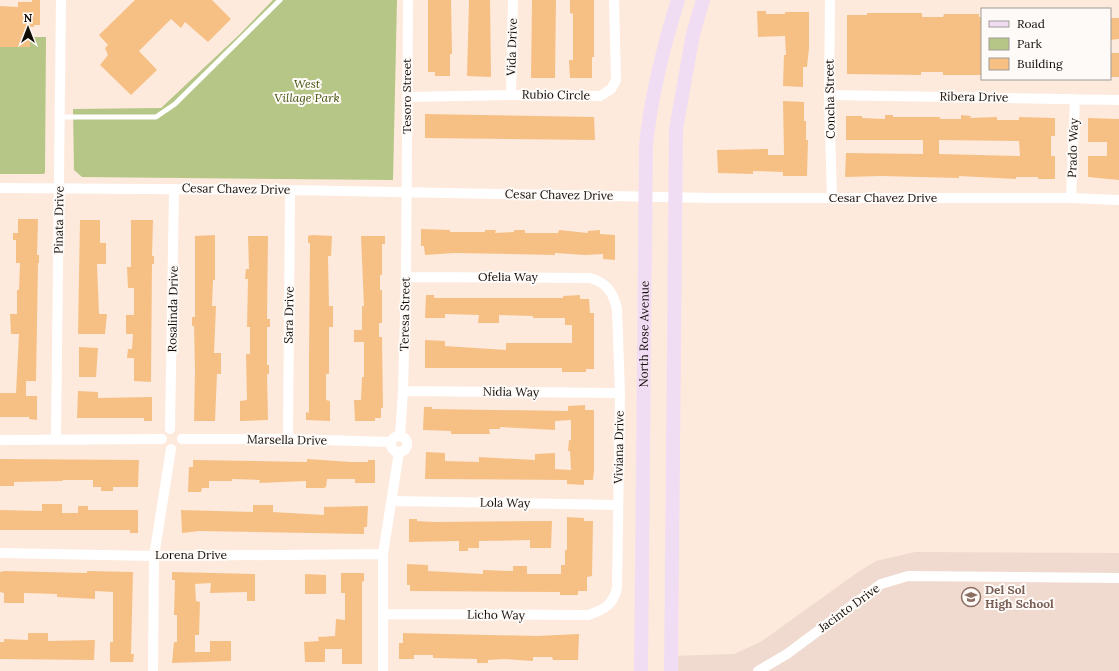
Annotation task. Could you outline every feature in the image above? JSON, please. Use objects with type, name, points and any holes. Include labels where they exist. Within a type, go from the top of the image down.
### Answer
[{"type":"main road","name":"North Rose Avenue","points":[[641,671],[644,198],[648,118],[666,38],[678,0]]},
{"type":"main road","points":[[671,671],[674,198],[676,129],[693,34],[703,0]]},
{"type":"street","name":"Pinata Drive","points":[[56,440],[61,0]]},
{"type":"street","name":"Tesoro Street","points":[[407,192],[408,0]]},
{"type":"street","name":"Vida Drive","points":[[511,95],[513,0]]},
{"type":"street","name":"Rubio Circle","points":[[408,97],[511,95],[600,96],[611,90],[616,80],[614,0]]},
{"type":"street","name":"Concha Street","points":[[830,0],[829,95],[832,199]]},
{"type":"street","name":"Ribera Drive","points":[[829,95],[1119,100]]},
{"type":"street","name":"Prado Way","points":[[1071,198],[1075,99]]},
{"type":"street","name":"Cesar Chavez Drive","points":[[0,188],[290,190],[644,198],[1071,198],[1119,200]]},
{"type":"street","name":"Rosalinda Drive","points":[[170,429],[174,189]]},
{"type":"street","name":"Sara Drive","points":[[288,439],[290,190]]},
{"type":"street","name":"Teresa Street","points":[[396,439],[403,392],[407,192]]},
{"type":"street","name":"Ofelia Way","points":[[406,277],[590,278],[598,280],[608,287]]},
{"type":"street","name":"Viviana Drive","points":[[608,287],[614,296],[617,309],[620,393],[617,588],[613,600],[608,607]]},
{"type":"street","name":"Nidia Way","points":[[403,392],[620,393]]},
{"type":"street","points":[[170,429],[178,432],[182,439],[178,446],[171,449],[163,444],[162,439],[163,434],[170,429]]},
{"type":"street","points":[[405,438],[408,444],[405,450],[399,452],[392,448],[396,439],[405,438]]},
{"type":"street","points":[[0,440],[162,439]]},
{"type":"street","name":"Marsella Drive","points":[[182,439],[396,439]]},
{"type":"street","points":[[153,671],[154,556],[171,449]]},
{"type":"street","points":[[383,671],[383,554],[399,452]]},
{"type":"street","name":"Lola Way","points":[[392,501],[618,505]]},
{"type":"street","name":"Lorena Drive","points":[[0,553],[154,556],[383,554]]},
{"type":"street","name":"Jacinto Drive","points":[[758,671],[787,654],[881,584],[908,576],[1119,578]]},
{"type":"street","name":"Licho Way","points":[[383,614],[588,615],[608,607]]},
{"type":"lane","points":[[60,118],[156,116],[175,104],[280,0]]},
{"type":"shaded area","name":"Del Sol High School","points":[[915,552],[1119,553],[1119,671],[669,671],[669,656],[734,654],[762,641],[858,572],[876,561]]},
{"type":"green space","name":"West Village Park","points":[[273,0],[397,0],[393,180],[82,177],[74,170],[73,109],[161,108],[240,34]]},
{"type":"green space","points":[[0,37],[46,37],[45,173],[43,174],[0,174]]},
{"type":"building","points":[[32,0],[40,0],[40,25],[30,27],[30,47],[0,47],[0,6],[18,7],[18,2],[32,2]]},
{"type":"building","points":[[135,0],[212,0],[231,19],[208,42],[185,22],[181,28],[171,19],[139,51],[157,70],[131,95],[100,65],[108,55],[105,48],[108,45],[99,35]]},
{"type":"building","points":[[428,0],[451,0],[452,54],[450,54],[450,76],[435,76],[435,72],[428,72]]},
{"type":"building","points":[[469,0],[490,0],[491,77],[467,76]]},
{"type":"building","points":[[532,0],[556,0],[555,78],[531,78]]},
{"type":"building","points":[[570,0],[594,0],[594,57],[592,57],[592,78],[570,78],[569,60],[573,60],[573,14],[570,13]]},
{"type":"building","points":[[757,11],[766,11],[766,14],[809,12],[809,48],[807,67],[803,67],[803,87],[783,86],[784,55],[786,55],[785,36],[758,37]]},
{"type":"building","points":[[867,13],[922,13],[922,17],[943,17],[944,14],[979,14],[979,17],[981,17],[981,75],[943,75],[943,72],[921,72],[921,75],[847,74],[847,15],[867,15]]},
{"type":"building","points":[[1111,18],[1119,18],[1119,39],[1111,40]]},
{"type":"building","points":[[1111,53],[1119,53],[1119,77],[1111,77]]},
{"type":"building","points":[[783,101],[804,102],[806,140],[808,140],[807,176],[783,176],[783,172],[753,171],[753,174],[718,173],[717,150],[768,149],[768,155],[784,155]]},
{"type":"building","points":[[425,114],[594,117],[595,140],[425,138]]},
{"type":"building","points":[[885,115],[893,115],[893,117],[940,117],[940,119],[961,119],[961,115],[971,116],[970,118],[997,117],[997,120],[1019,120],[1019,117],[1055,118],[1055,136],[1051,136],[1051,156],[1055,156],[1055,179],[1038,179],[1038,177],[1016,177],[1016,179],[959,176],[959,178],[881,176],[845,177],[846,153],[923,154],[923,140],[846,140],[846,116],[862,116],[862,118],[885,119]],"holes":[[[939,140],[1019,141],[1020,156],[939,154]]]},
{"type":"building","points":[[1088,118],[1119,119],[1119,180],[1088,177],[1088,156],[1107,156],[1107,142],[1088,142]]},
{"type":"building","points":[[18,219],[38,219],[37,255],[39,255],[39,263],[36,381],[26,381],[26,396],[37,396],[37,420],[29,419],[29,417],[0,417],[0,393],[16,393],[19,334],[11,334],[10,314],[17,314],[17,290],[19,290],[20,263],[16,263],[16,240],[13,240],[13,233],[18,233]]},
{"type":"building","points":[[80,220],[100,220],[100,243],[106,243],[106,264],[97,264],[99,314],[107,314],[105,334],[78,334]]},
{"type":"building","points":[[131,220],[153,220],[152,256],[154,256],[154,264],[152,264],[151,382],[134,381],[134,358],[127,358],[128,349],[132,349],[133,334],[126,334],[126,315],[134,315],[134,288],[128,288],[127,267],[131,267]]},
{"type":"building","points":[[421,229],[450,230],[450,232],[485,232],[485,230],[496,230],[495,233],[525,230],[525,233],[558,233],[559,230],[588,233],[588,231],[600,230],[600,234],[615,235],[615,260],[603,259],[603,254],[585,255],[555,253],[555,255],[454,253],[425,255],[424,246],[421,246]]},
{"type":"building","points":[[215,235],[215,280],[213,280],[212,306],[216,306],[214,353],[221,353],[221,374],[217,374],[215,421],[194,421],[195,370],[194,326],[192,326],[192,317],[195,317],[195,236]]},
{"type":"building","points":[[248,236],[268,236],[267,319],[270,319],[270,327],[267,327],[267,365],[269,365],[269,374],[267,374],[268,420],[240,421],[240,401],[247,400],[246,354],[250,354],[250,327],[247,327],[248,279],[245,279],[246,269],[249,269]]},
{"type":"building","points":[[308,236],[332,236],[331,256],[328,256],[329,306],[333,306],[333,327],[329,327],[329,374],[326,374],[326,400],[330,401],[330,421],[306,420],[306,412],[309,413],[310,243],[308,243]]},
{"type":"building","points":[[361,236],[385,236],[385,244],[382,244],[382,275],[380,275],[380,290],[382,290],[382,323],[379,323],[379,337],[382,337],[383,408],[381,408],[381,418],[375,418],[375,421],[355,421],[354,400],[361,400],[362,377],[364,377],[364,342],[354,342],[354,330],[362,330],[362,306],[364,306]]},
{"type":"building","points":[[426,295],[434,295],[434,298],[563,298],[563,296],[580,295],[580,299],[589,299],[590,313],[594,313],[594,369],[586,369],[586,372],[562,372],[562,368],[425,368],[425,340],[445,341],[445,346],[506,350],[506,343],[572,343],[572,325],[565,325],[565,318],[533,318],[533,316],[499,315],[499,323],[478,323],[479,315],[445,314],[445,318],[425,318]]},
{"type":"building","points":[[79,347],[98,348],[96,377],[79,377]]},
{"type":"building","points":[[78,391],[98,392],[98,398],[152,397],[152,421],[144,421],[144,418],[77,418]]},
{"type":"building","points":[[585,405],[585,410],[594,410],[594,470],[593,480],[584,480],[584,485],[567,484],[567,480],[425,479],[426,452],[445,453],[445,461],[479,462],[479,457],[535,460],[535,454],[555,453],[555,469],[571,470],[570,451],[568,451],[569,440],[571,440],[571,420],[555,421],[555,430],[500,427],[500,429],[489,429],[490,434],[451,434],[451,431],[423,430],[424,407],[432,407],[432,409],[568,411],[568,406]]},
{"type":"building","points":[[0,459],[139,460],[138,487],[113,487],[113,491],[101,491],[101,487],[93,487],[93,480],[14,482],[14,486],[0,486]]},
{"type":"building","points":[[307,459],[351,462],[368,462],[368,460],[375,460],[375,483],[355,483],[355,479],[327,479],[326,487],[324,488],[306,488],[306,481],[259,483],[260,480],[232,479],[232,481],[209,481],[209,488],[202,488],[201,492],[188,492],[189,467],[193,467],[193,460],[307,462]]},
{"type":"building","points":[[42,504],[62,504],[62,513],[78,513],[78,506],[88,506],[88,510],[138,510],[138,533],[130,533],[130,530],[0,530],[0,510],[42,511]]},
{"type":"building","points":[[253,505],[273,505],[273,512],[324,515],[324,507],[368,506],[367,527],[364,527],[364,534],[199,531],[182,533],[181,510],[253,512]]},
{"type":"building","points":[[567,517],[584,518],[584,521],[593,521],[592,576],[587,577],[587,591],[578,591],[578,595],[560,595],[560,592],[410,591],[410,585],[407,585],[407,564],[428,565],[428,571],[483,574],[483,570],[513,571],[513,566],[527,566],[527,574],[561,574],[561,565],[565,565],[565,550],[567,550]]},
{"type":"building","points":[[409,519],[434,522],[552,521],[551,548],[530,548],[530,540],[479,541],[479,548],[468,548],[468,551],[459,551],[459,541],[409,542]]},
{"type":"building","points":[[87,571],[133,572],[131,654],[134,654],[133,662],[110,662],[110,642],[113,642],[113,592],[95,591],[95,599],[57,597],[57,594],[24,593],[24,603],[4,603],[4,593],[0,592],[0,572],[87,573]]},
{"type":"building","points":[[172,572],[255,574],[255,601],[247,601],[247,592],[210,593],[211,583],[195,584],[196,601],[200,602],[199,635],[195,635],[195,652],[210,652],[210,641],[231,641],[231,661],[172,663],[174,642],[177,642],[177,615],[174,615],[175,580],[172,580]]},
{"type":"building","points":[[341,573],[364,573],[364,582],[362,581],[362,664],[342,664],[342,649],[325,649],[325,662],[305,662],[304,642],[319,641],[318,637],[335,636],[336,619],[345,620],[345,593],[341,593]]},
{"type":"building","points":[[305,574],[326,575],[326,594],[305,594]]},
{"type":"building","points":[[28,633],[48,633],[48,641],[95,640],[94,660],[0,659],[0,642],[4,642],[4,639],[28,640]]},
{"type":"building","points":[[403,633],[537,636],[579,634],[578,660],[553,660],[552,657],[533,657],[533,661],[504,659],[488,660],[488,663],[477,663],[477,659],[433,658],[433,655],[414,655],[414,659],[399,659],[399,643],[403,643]]},
{"type":"place","name":"Del Sol High School","points":[[971,597]]}]
